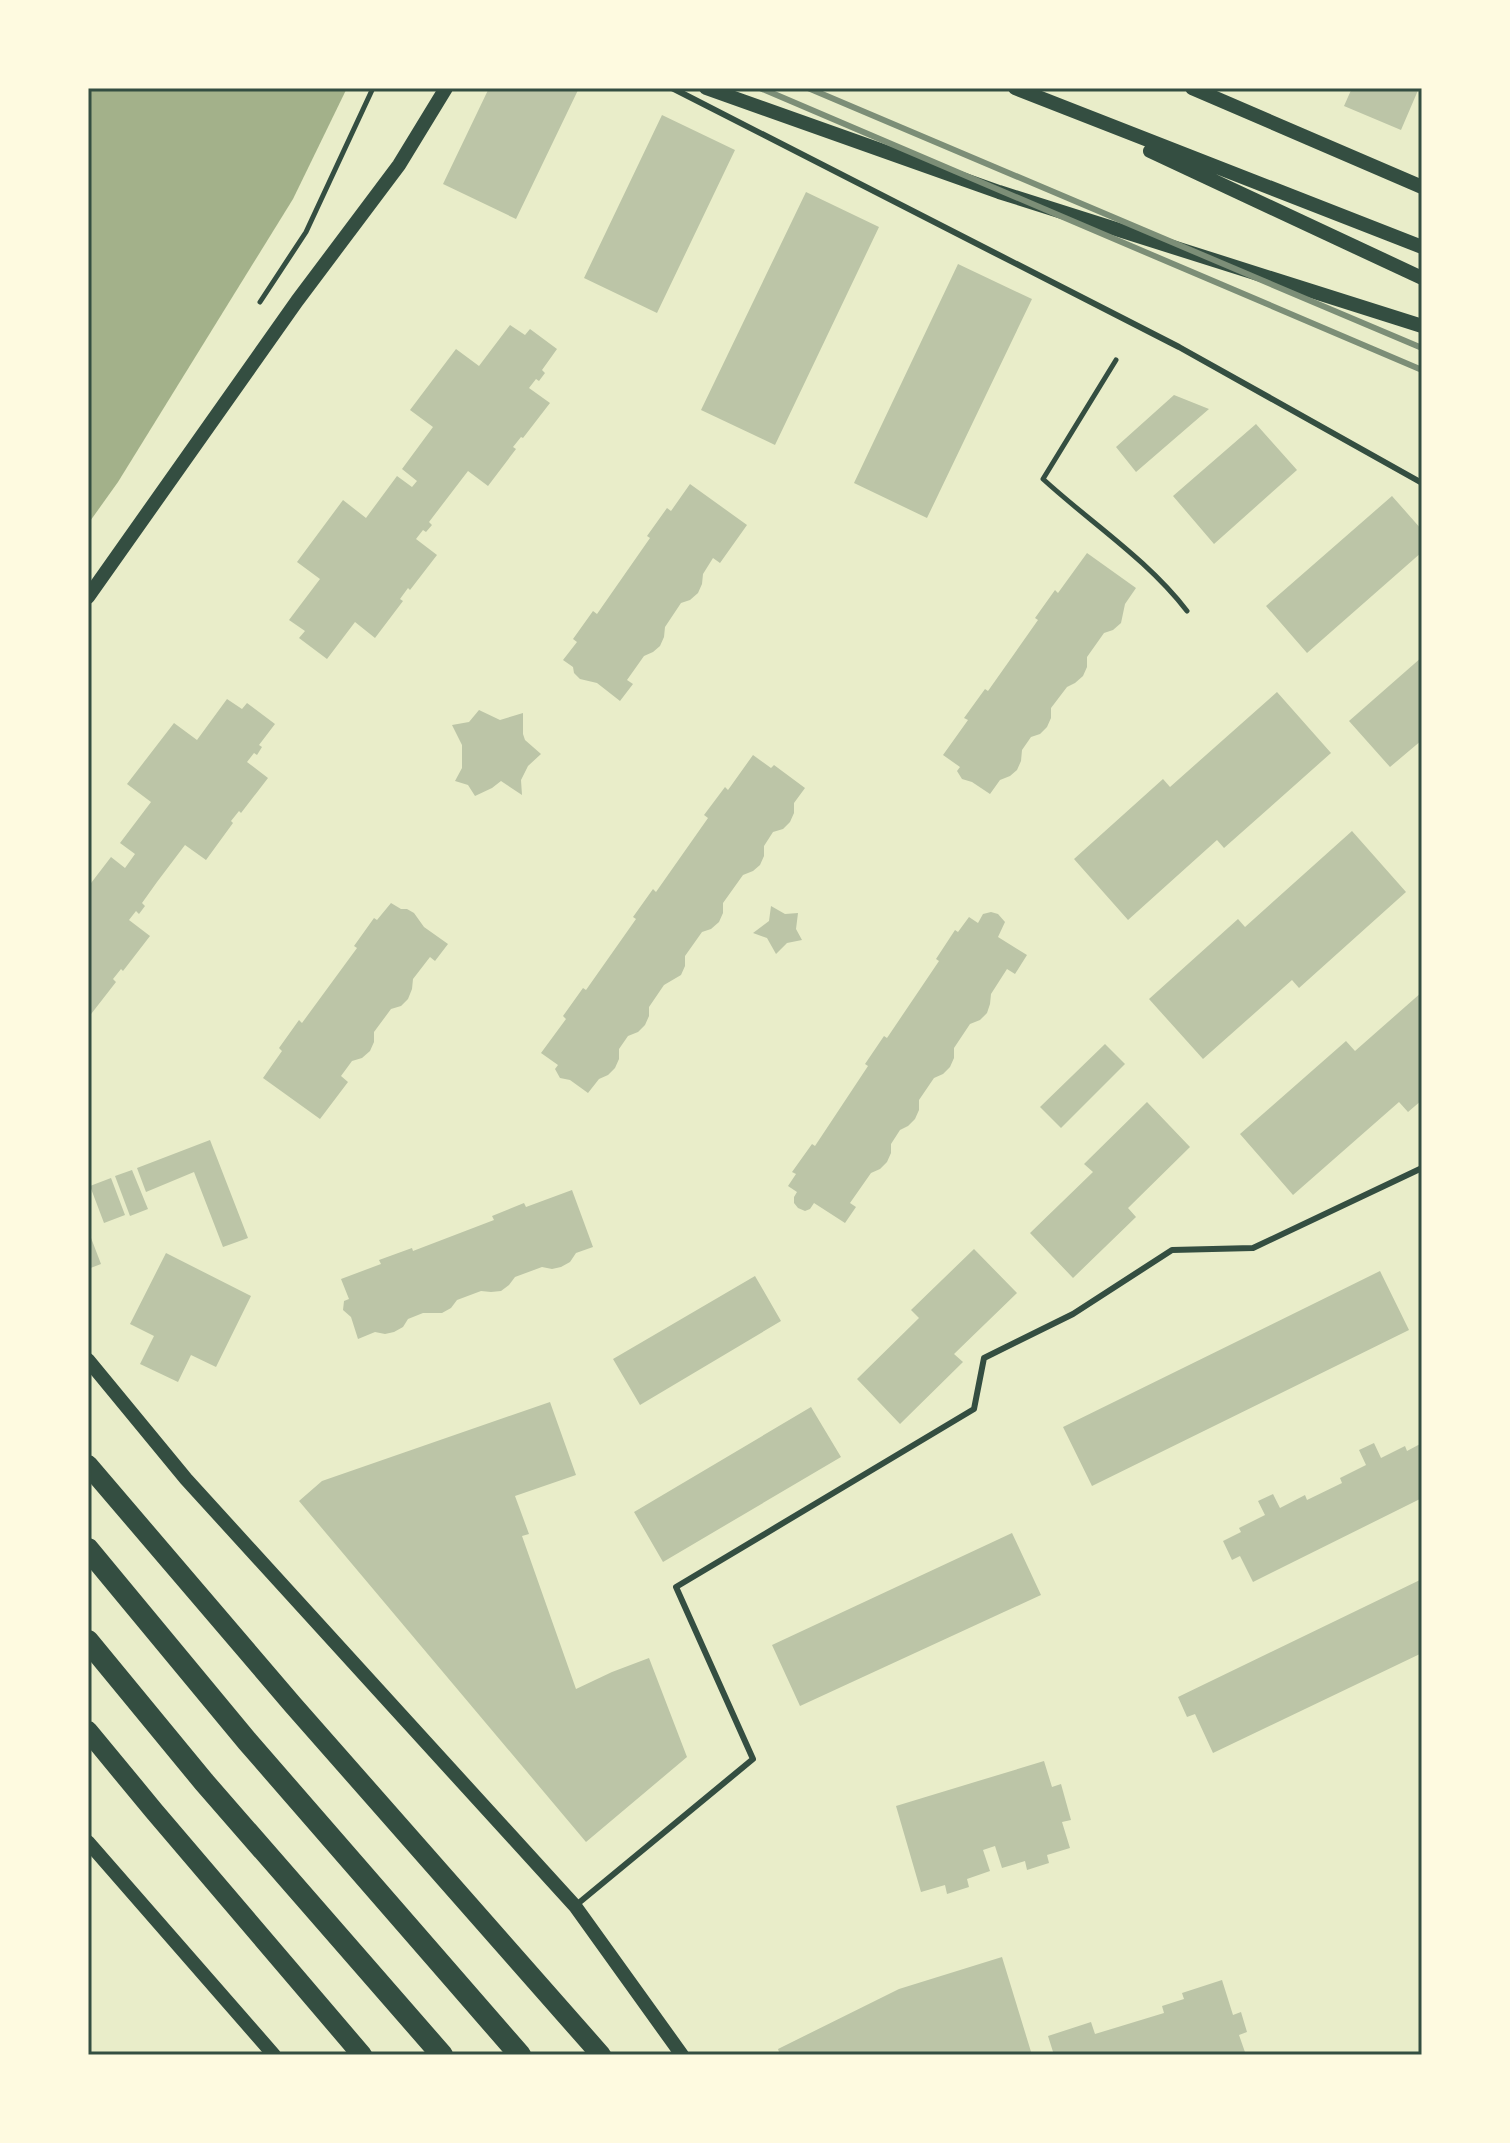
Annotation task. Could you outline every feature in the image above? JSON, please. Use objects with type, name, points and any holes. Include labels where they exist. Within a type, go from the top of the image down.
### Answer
[{"type":"highway","points":[[88,1549],[247,1741],[520,2055]]},
{"type":"highway","points":[[88,1641],[204,1782],[442,2055]]},
{"type":"main road","points":[[88,1465],[293,1705],[601,2055]]},
{"type":"main road","points":[[88,1731],[362,2055]]},
{"type":"street","points":[[88,597],[297,301],[399,165],[446,88]]},
{"type":"street","points":[[706,88],[999,192],[1422,326]]},
{"type":"street","points":[[1015,88],[1422,247]]},
{"type":"street","points":[[1192,88],[1422,187]]},
{"type":"street","points":[[1041,99],[1422,278]]},
{"type":"street","points":[[88,1360],[186,1479],[575,1906],[682,2055]]},
{"type":"street","points":[[88,1842],[274,2055]]},
{"type":"lane","points":[[672,88],[1179,347],[1422,483]]},
{"type":"lane","points":[[575,1906],[753,1759],[676,1587],[974,1409],[984,1358],[1073,1314],[1172,1250],[1253,1248],[1422,1168]]},
{"type":"path","points":[[256,309],[306,232],[373,88]]},
{"type":"path","points":[[1116,360],[1043,479],[1149,568],[1187,611]]},
{"type":"shaded area","points":[[88,88],[347,88],[293,199],[118,482],[88,524]]},
{"type":"building","points":[[489,88],[579,88],[516,219],[443,184]]},
{"type":"building","points":[[1352,88],[1419,88],[1401,130],[1344,106]]},
{"type":"building","points":[[662,115],[735,150],[657,313],[584,278]]},
{"type":"building","points":[[806,192],[879,227],[775,445],[701,410]]},
{"type":"building","points":[[958,264],[1032,299],[927,518],[854,483]]},
{"type":"building","points":[[510,325],[525,335],[530,329],[557,349],[542,370],[545,373],[529,388],[550,403],[513,447],[516,449],[488,486],[468,471],[429,522],[432,525],[416,539],[437,555],[410,590],[408,588],[400,599],[403,601],[375,638],[355,622],[327,659],[299,638],[305,631],[289,620],[320,579],[297,562],[343,500],[366,518],[397,476],[412,487],[417,481],[402,469],[433,427],[410,410],[456,349],[479,366]]},
{"type":"building","points":[[1174,395],[1209,409],[1136,472],[1116,447]]},
{"type":"building","points":[[1256,424],[1297,470],[1214,544],[1173,496]]},
{"type":"building","points":[[690,484],[747,525],[720,563],[713,558],[703,574],[698,593],[681,603],[665,627],[660,646],[644,656],[627,680],[633,684],[620,701],[597,683],[580,679],[573,667],[563,660],[577,642],[573,639],[593,611],[597,614],[667,508],[671,511]]},
{"type":"building","points":[[1392,496],[1422,530],[1422,552],[1307,653],[1266,606]]},
{"type":"building","points":[[1087,553],[1136,588],[1125,604],[1121,623],[1104,633],[1087,657],[1083,676],[1067,687],[1051,708],[1047,727],[1031,737],[1022,750],[1017,770],[1000,780],[990,794],[962,779],[957,771],[960,767],[943,755],[968,720],[964,718],[985,689],[988,691],[1038,620],[1035,618]]},
{"type":"building","points":[[1422,657],[1422,740],[1390,767],[1349,721]]},
{"type":"building","points":[[1277,692],[1331,753],[1224,848],[1217,840],[1128,920],[1074,859],[1163,779],[1170,787]]},
{"type":"building","points":[[227,699],[242,709],[247,703],[275,724],[259,745],[262,747],[257,755],[254,753],[247,762],[268,778],[231,821],[233,823],[206,860],[185,845],[157,882],[142,903],[145,906],[129,920],[150,936],[113,979],[116,982],[88,1018],[88,887],[111,857],[125,868],[135,854],[120,843],[151,802],[127,784],[174,723],[197,740]]},
{"type":"building","points":[[479,710],[500,720],[523,713],[525,740],[541,754],[528,766],[521,780],[522,795],[501,781],[475,796],[468,785],[455,781],[462,768],[462,745],[452,725],[469,722]]},
{"type":"building","points":[[753,755],[771,768],[774,765],[805,788],[794,803],[790,822],[783,829],[773,832],[764,846],[760,865],[743,875],[723,903],[719,922],[702,932],[685,956],[681,975],[664,985],[649,1007],[645,1025],[628,1036],[619,1049],[615,1068],[599,1079],[588,1093],[570,1080],[560,1078],[555,1069],[558,1065],[541,1053],[566,1019],[563,1016],[583,988],[586,990],[636,919],[633,917],[653,889],[656,892],[708,818],[704,815],[725,787],[728,790]]},
{"type":"building","points":[[1352,831],[1406,892],[1299,988],[1292,980],[1203,1059],[1149,999],[1238,919],[1245,927]]},
{"type":"building","points":[[391,903],[414,913],[424,927],[448,944],[435,961],[430,957],[413,979],[408,999],[401,1006],[391,1009],[374,1032],[370,1051],[352,1061],[341,1076],[348,1082],[320,1119],[263,1078],[299,1020],[302,1023],[357,948],[354,946],[374,918],[377,920]]},
{"type":"building","points":[[771,906],[785,914],[798,913],[796,929],[802,940],[787,943],[776,954],[767,938],[753,933],[769,921]]},
{"type":"building","points":[[983,914],[998,914],[1005,922],[998,937],[1027,955],[1015,974],[1007,969],[991,994],[987,1013],[970,1024],[954,1048],[950,1067],[934,1078],[919,1100],[915,1119],[900,1130],[891,1144],[887,1162],[871,1173],[850,1203],[856,1207],[845,1223],[814,1203],[805,1211],[798,1208],[794,1203],[797,1192],[788,1186],[796,1174],[792,1172],[812,1144],[815,1146],[868,1066],[865,1064],[884,1036],[887,1038],[939,961],[936,959],[955,930],[958,932],[969,917],[978,923]]},
{"type":"building","points":[[1422,992],[1422,1100],[1408,1112],[1399,1102],[1293,1195],[1240,1134],[1346,1041],[1355,1051]]},
{"type":"building","points":[[1105,1044],[1125,1064],[1061,1128],[1040,1107]]},
{"type":"building","points":[[1147,1102],[1190,1147],[1128,1208],[1136,1217],[1073,1278],[1030,1233],[1093,1172],[1084,1164]]},
{"type":"building","points":[[210,1140],[248,1238],[223,1247],[194,1172],[146,1192],[137,1168]]},
{"type":"building","points":[[132,1170],[148,1209],[130,1216],[115,1176]]},
{"type":"building","points":[[111,1178],[125,1215],[104,1223],[90,1186]]},
{"type":"building","points":[[572,1190],[593,1247],[576,1253],[570,1262],[561,1267],[542,1267],[515,1277],[501,1291],[481,1291],[457,1300],[442,1313],[423,1313],[408,1319],[403,1327],[394,1332],[375,1332],[358,1339],[351,1317],[343,1310],[344,1301],[349,1299],[341,1279],[381,1264],[379,1260],[412,1248],[413,1251],[494,1220],[492,1216],[524,1203],[526,1207]]},
{"type":"building","points":[[88,1230],[101,1264],[88,1269]]},
{"type":"building","points":[[974,1249],[1017,1293],[954,1354],[963,1362],[900,1424],[857,1379],[919,1318],[911,1310]]},
{"type":"building","points":[[166,1253],[251,1296],[216,1367],[191,1355],[178,1382],[140,1364],[154,1336],[130,1324]]},
{"type":"building","points":[[1380,1271],[1409,1330],[1092,1486],[1063,1427]]},
{"type":"building","points":[[755,1276],[781,1321],[640,1405],[613,1359]]},
{"type":"building","points":[[550,1402],[576,1475],[515,1496],[529,1534],[522,1536],[576,1689],[649,1658],[687,1757],[586,1842],[299,1501],[322,1481]]},
{"type":"building","points":[[811,1407],[841,1457],[663,1562],[634,1512]]},
{"type":"building","points":[[1374,1443],[1381,1458],[1405,1446],[1407,1451],[1422,1443],[1422,1498],[1253,1582],[1240,1556],[1232,1560],[1223,1541],[1241,1532],[1239,1528],[1265,1515],[1258,1501],[1273,1494],[1280,1508],[1305,1495],[1307,1500],[1342,1483],[1340,1478],[1366,1465],[1359,1450]]},
{"type":"building","points":[[1012,1533],[1041,1595],[800,1706],[772,1645]]},
{"type":"building","points":[[1422,1579],[1422,1653],[1213,1753],[1195,1714],[1187,1717],[1178,1697]]},
{"type":"building","points":[[1044,1761],[1052,1787],[1061,1784],[1071,1820],[1062,1822],[1070,1848],[1047,1855],[1049,1863],[1027,1870],[1025,1861],[1002,1868],[995,1846],[983,1850],[990,1871],[967,1879],[969,1887],[947,1894],[945,1885],[921,1892],[896,1806]]},
{"type":"building","points":[[1002,1957],[1032,2055],[780,2055],[778,2049],[899,1989]]},
{"type":"building","points":[[1222,1980],[1233,2015],[1241,2012],[1247,2032],[1239,2035],[1246,2055],[1054,2055],[1048,2036],[1091,2022],[1095,2034],[1164,2013],[1162,2006],[1184,1999],[1182,1993]]},
{"type":"railway","points":[[760,88],[1422,370]]},
{"type":"railway","points":[[808,88],[1422,348]]}]
